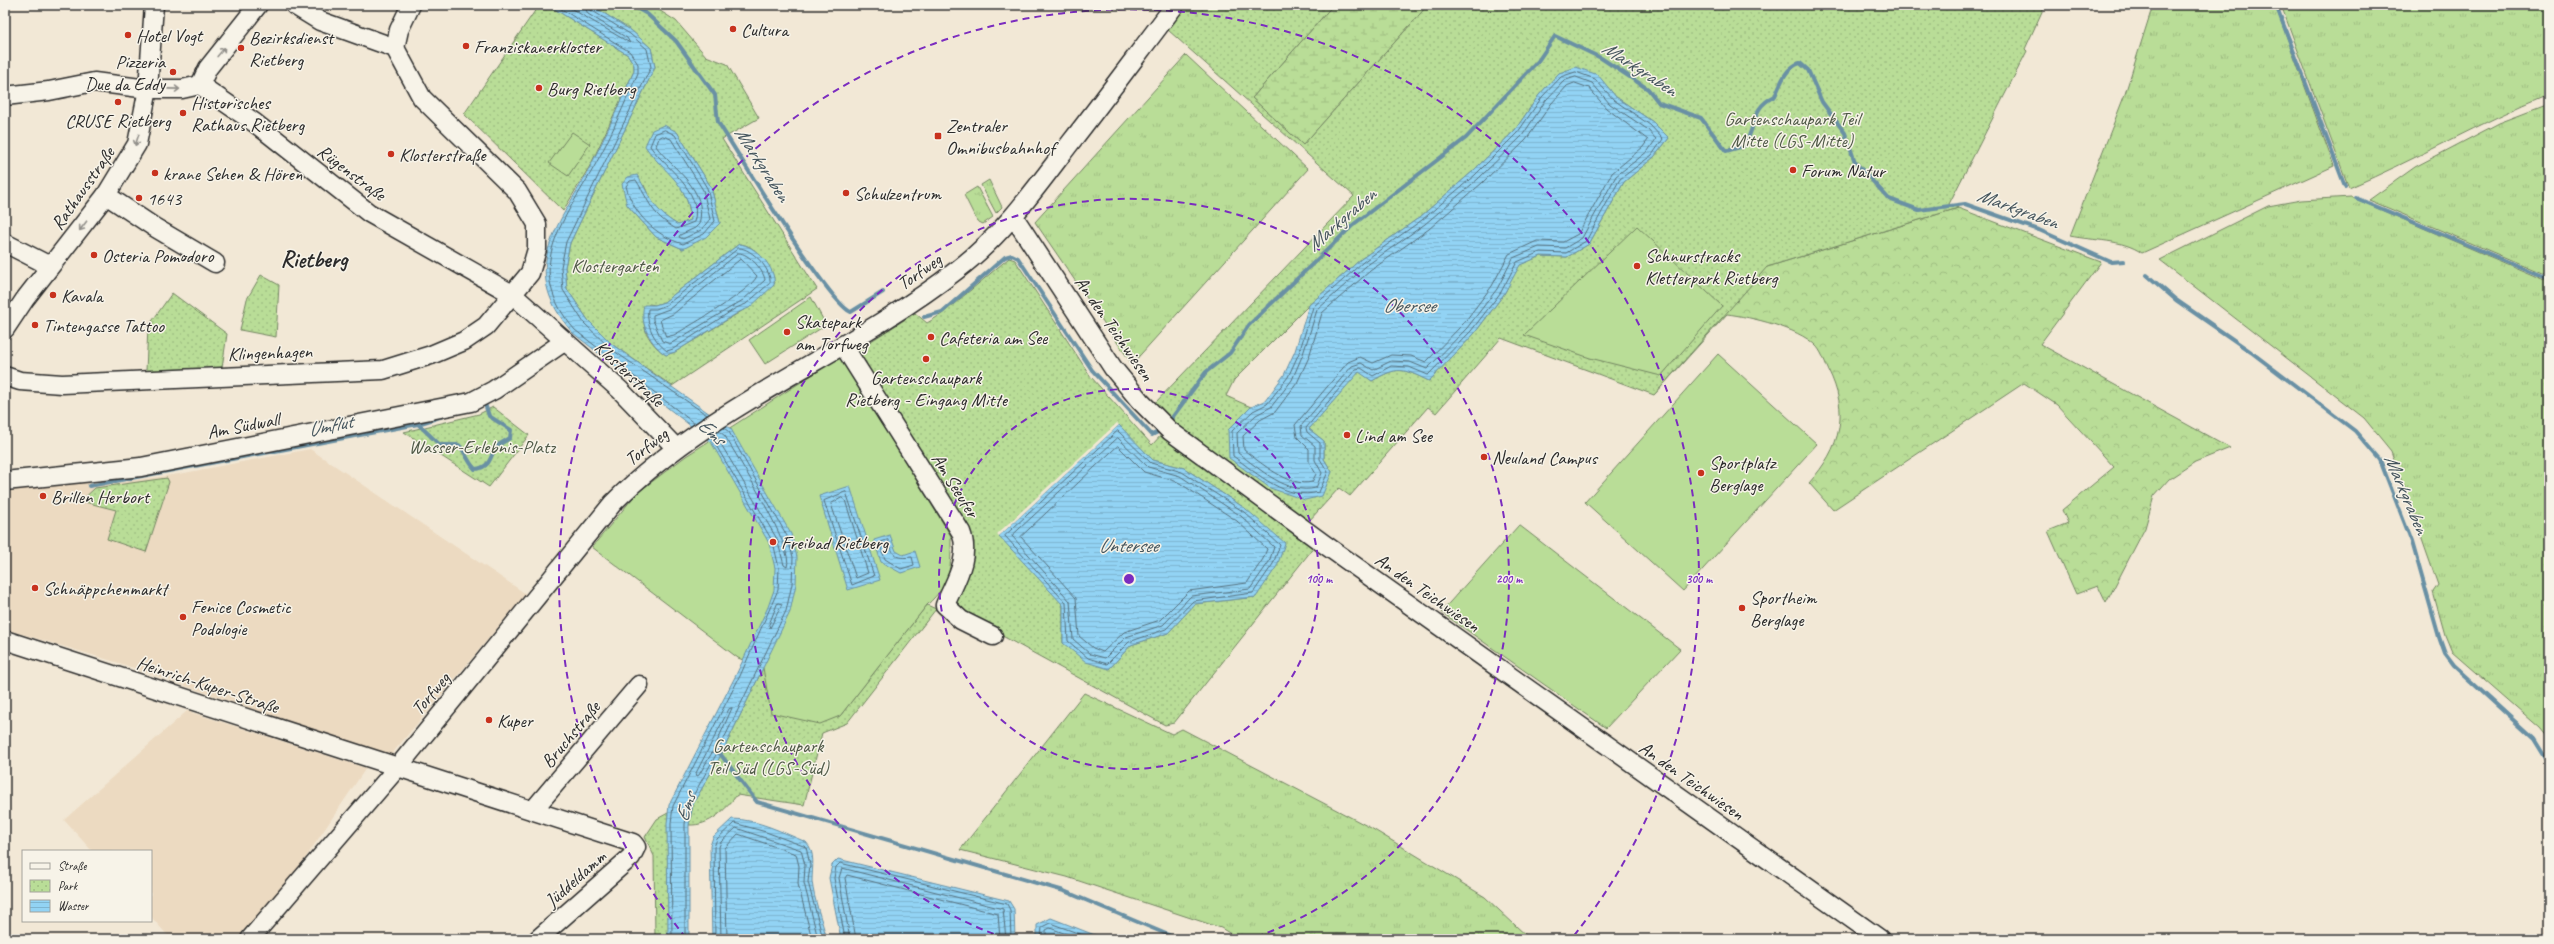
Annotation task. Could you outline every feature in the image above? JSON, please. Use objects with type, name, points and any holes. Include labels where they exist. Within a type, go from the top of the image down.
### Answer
[{"type":"street","name":"Rathausstraße","points":[[5,329],[50,266],[106,195],[137,144],[148,89],[154,5]]},
{"type":"street","points":[[5,96],[49,91],[94,82],[148,89],[182,89],[200,85],[208,68],[258,5]]},
{"type":"street","points":[[294,5],[320,21],[395,48]]},
{"type":"street","points":[[411,5],[399,30],[395,48],[422,98],[516,191],[537,224],[537,249],[530,273],[512,294]]},
{"type":"street","name":"Torfweg","points":[[250,939],[398,767],[613,503],[635,481],[679,442],[892,317],[944,281],[983,248],[1014,217],[1175,5]]},
{"type":"street","name":"Rügenstraße","points":[[200,85],[255,123],[369,213],[512,294]]},
{"type":"street","points":[[106,195],[154,227],[215,263]]},
{"type":"street","name":"An den Teichwiesen","points":[[1014,217],[1113,368],[1140,401],[1170,431],[1324,544],[1880,939]]},
{"type":"street","points":[[5,243],[50,266]]},
{"type":"street","name":"Klosterstraße","points":[[512,294],[679,442]]},
{"type":"street","name":"Klingenhagen","points":[[5,376],[20,381],[62,384],[383,370],[431,355],[464,341],[486,326],[512,294]]},
{"type":"street","name":"Am Südwall","points":[[5,481],[141,468],[471,402],[494,390],[564,340]]},
{"type":"street","name":"Am Seeufer","points":[[843,345],[961,532],[966,544],[966,555],[945,605],[961,620],[993,636]]},
{"type":"street","name":"Heinrich-Kuper-Straße","points":[[5,640],[398,767]]},
{"type":"street","name":"Bruchstraße","points":[[534,809],[639,685]]},
{"type":"street","points":[[398,767],[534,809]]},
{"type":"street","name":"Jüddeldamm","points":[[534,809],[628,839],[636,847],[631,857],[538,939]]},
{"type":"shaded area","name":"Kuper","points":[[310,449],[526,594],[390,756],[119,663],[5,629],[5,483],[91,477],[93,486],[179,474]]},
{"type":"shaded area","points":[[187,711],[366,768],[302,863],[240,939],[171,939],[152,918],[152,850],[91,850],[64,820]]},
{"type":"green space","points":[[539,5],[548,5],[628,55],[634,65],[634,71],[591,164],[563,211],[464,114]]},
{"type":"green space","name":"Klostergarten","points":[[591,5],[651,5],[676,21],[706,56],[727,64],[759,118],[722,139],[817,289],[672,386],[613,345],[588,320],[567,289],[565,267],[570,243],[655,67],[651,48],[632,31]],"holes":[[[677,132],[711,187],[720,223],[683,249],[656,237],[627,205],[644,185],[650,199],[657,209],[666,217],[678,225],[691,220],[687,200],[679,184],[653,157]],[[739,244],[752,248],[762,258],[775,283],[745,309],[675,352],[666,355],[658,349],[648,337],[646,332],[644,320],[649,304],[655,305],[664,302]]]},
{"type":"green space","name":"Gartenschaupark Teil Mitte (LGS-Mitte)","points":[[1187,5],[1333,5],[1252,98],[1303,145],[1428,5],[2045,5],[2025,49],[2027,51],[1949,204],[1958,208],[1767,267],[1654,395],[1501,338],[1436,413],[1428,407],[1350,496],[1339,488],[1309,521],[1189,436],[1153,405],[1354,196],[1168,30]],"holes":[[[1559,73],[1597,75],[1616,97],[1653,122],[1669,138],[1654,157],[1624,182],[1589,244],[1567,257],[1541,256],[1519,265],[1504,294],[1474,334],[1429,381],[1412,373],[1400,370],[1388,373],[1372,381],[1359,371],[1309,429],[1324,441],[1324,459],[1332,472],[1228,430],[1251,407],[1226,396],[1234,380],[1309,305],[1361,259],[1420,217],[1472,172],[1515,130],[1539,95]]]},
{"type":"green space","points":[[1333,5],[1428,5],[1303,145],[1252,98]]},
{"type":"green space","points":[[2153,5],[2275,5],[2334,166],[2142,253],[2126,245],[2070,236],[2125,94]]},
{"type":"green space","points":[[2281,5],[2549,5],[2549,94],[2499,116],[2349,188]]},
{"type":"green space","points":[[1186,55],[1308,169],[1132,364],[1035,222]]},
{"type":"green space","points":[[2549,104],[2549,276],[2369,200],[2415,167],[2499,123]]},
{"type":"green space","points":[[572,132],[590,144],[568,176],[549,163]]},
{"type":"green space","points":[[989,180],[1002,207],[996,213],[981,185]]},
{"type":"green space","points":[[977,187],[993,217],[983,224],[977,221],[964,195]]},
{"type":"green space","points":[[2351,197],[2549,282],[2549,740],[2539,728],[2452,652],[2445,635],[2433,592],[2438,585],[2391,451],[2364,418],[2160,260],[2268,206],[2301,200]]},
{"type":"green space","points":[[1958,208],[2101,262],[2040,344],[2230,448],[2195,462],[2169,479],[2154,496],[2145,528],[2106,603],[2098,586],[2076,594],[2048,531],[2068,523],[2062,510],[2114,467],[2057,405],[2024,383],[1833,510],[1809,483],[1820,470],[1835,443],[1839,429],[1840,415],[1839,400],[1835,385],[1823,356],[1815,345],[1797,333],[1774,324],[1727,314],[1654,395],[1569,263],[1767,267]]},
{"type":"green space","name":"Schnurstracks Kletterpark Rietberg","points":[[1637,226],[1722,306],[1661,376],[1590,358],[1524,335]]},
{"type":"green space","points":[[1009,258],[1015,260],[1091,377],[1152,445],[1162,434],[1315,546],[1174,723],[1165,725],[964,615],[954,604],[972,555],[974,542],[854,352],[915,313],[927,323],[942,314]],"holes":[[[1118,425],[1153,460],[1184,468],[1246,509],[1256,597],[1195,604],[1168,633],[1131,645],[1109,669],[1063,643],[1063,605]]]},
{"type":"green space","points":[[261,275],[279,285],[276,337],[240,330],[247,299]]},
{"type":"green space","points":[[172,293],[227,334],[222,368],[146,371],[148,327]]},
{"type":"green space","name":"Skatepark am Torfweg","points":[[811,297],[826,325],[765,364],[749,340]]},
{"type":"green space","name":"Sportplatz Berglage","points":[[1718,354],[1817,444],[1683,591],[1585,502]]},
{"type":"green space","name":"Freibad Rietberg","points":[[840,357],[951,536],[951,557],[946,581],[935,597],[927,605],[840,716],[820,724],[771,713],[763,668],[738,658],[592,547],[637,493],[686,456]]},
{"type":"green space","name":"Wasser-Erlebnis-Platz","points":[[493,407],[529,435],[489,487],[404,432],[479,414]]},
{"type":"green space","points":[[167,478],[169,482],[146,552],[107,539],[116,510],[81,501],[95,488]]},
{"type":"green space","points":[[1519,525],[1680,649],[1606,728],[1441,612]]},
{"type":"green space","name":"Gartenschaupark Teil Süd (LGS-Süd)","points":[[927,605],[936,609],[847,723],[822,733],[804,805],[737,795],[722,811],[710,820],[697,825],[689,825],[693,804],[721,755],[763,668],[840,716]]},
{"type":"green space","points":[[1084,693],[1172,734],[1182,729],[1371,828],[1485,897],[1530,939],[1239,939],[1221,928],[1067,877],[960,850]]},
{"type":"green space","name":"Gartenschaupark Teil Süd (LGS-Süd)","points":[[668,813],[669,939],[655,939],[654,856],[645,837],[657,819]]},
{"type":"water","name":"Ems","points":[[548,5],[591,5],[632,31],[651,48],[655,67],[570,243],[565,267],[567,289],[588,320],[613,345],[731,429],[791,534],[797,557],[796,584],[790,612],[721,755],[693,804],[689,825],[689,939],[668,939],[667,823],[669,805],[736,675],[768,607],[774,590],[775,568],[769,543],[711,442],[573,333],[556,309],[547,287],[545,267],[549,246],[557,227],[592,163],[634,71],[634,65],[628,55]]},
{"type":"water","name":"Obersee","points":[[1576,67],[1598,75],[1616,97],[1653,122],[1669,138],[1654,157],[1624,182],[1589,244],[1567,257],[1541,256],[1520,265],[1504,294],[1474,334],[1429,381],[1412,373],[1400,370],[1388,373],[1372,381],[1359,372],[1309,429],[1324,441],[1324,459],[1332,472],[1322,496],[1305,500],[1270,488],[1229,458],[1228,430],[1251,407],[1265,401],[1284,375],[1295,351],[1309,305],[1361,259],[1420,217],[1472,172],[1515,130],[1539,95],[1559,73]]},
{"type":"water","points":[[664,125],[677,132],[711,187],[720,223],[706,237],[683,249],[656,237],[627,205],[622,184],[628,177],[637,175],[658,209],[670,220],[678,225],[691,220],[689,207],[680,187],[645,146],[652,130]]},
{"type":"water","points":[[739,244],[752,248],[764,258],[772,272],[774,285],[749,308],[739,312],[675,352],[666,355],[651,340],[645,327],[643,319],[644,305],[655,305],[664,302]]},
{"type":"water","name":"Untersee","points":[[1119,425],[1153,460],[1184,468],[1246,509],[1285,543],[1277,566],[1256,597],[1195,604],[1168,633],[1131,645],[1109,669],[1086,662],[1063,643],[1063,605],[999,536]]},
{"type":"water","points":[[850,486],[880,580],[848,590],[819,496]]},
{"type":"water","points":[[890,535],[896,551],[903,555],[915,551],[920,567],[901,573],[881,562],[874,540]]},
{"type":"water","points":[[732,819],[751,821],[761,824],[806,842],[811,850],[813,888],[827,939],[712,939],[710,846],[713,837]]},
{"type":"water","points":[[838,859],[1009,901],[1014,909],[1015,939],[841,939],[829,878],[832,865]]},
{"type":"water","points":[[1051,918],[1105,939],[1037,939],[1037,925]]},
{"type":"pier","points":[[1117,423],[1119,425],[999,536],[997,534]]},
{"type":"waterway","name":"Markgraben","points":[[631,5],[647,14],[676,41],[715,95],[718,122],[783,225],[804,256],[840,303],[851,312],[883,292]]},
{"type":"waterway","points":[[2276,5],[2345,186]]},
{"type":"waterway","name":"Markgraben","points":[[1171,419],[1206,372],[1230,353],[1249,325],[1354,224],[1466,138],[1538,61],[1555,36],[1601,58],[1648,89],[1659,103],[1701,118],[1726,151],[1744,146],[1761,106],[1775,96],[1787,72],[1795,65],[1800,63],[1808,70],[1822,102],[1845,133],[1855,162],[1889,199],[1919,210],[1965,204],[2039,230],[2111,262],[2124,261]]},
{"type":"waterway","points":[[2356,198],[2549,279]]},
{"type":"waterway","name":"Markgraben","points":[[924,317],[942,312],[1005,257],[1012,255],[1018,258],[1092,370],[1152,435],[1160,431]]},
{"type":"waterway","name":"Markgraben","points":[[2147,275],[2176,300],[2251,352],[2355,431],[2380,460],[2412,542],[2445,654],[2454,666],[2533,738],[2549,764]]},
{"type":"waterway","points":[[418,424],[440,445],[459,445],[475,469],[480,468],[489,462],[495,447],[510,438],[511,430],[489,416],[485,404]]},
{"type":"waterway","name":"Umflut","points":[[89,486],[418,424],[443,416]]},
{"type":"waterway","points":[[718,751],[757,802],[1064,891],[1178,939]]},
{"type":"place","name":"Cultura","points":[[733,29]]},
{"type":"place","name":"Hotel Vogt","points":[[128,35]]},
{"type":"place","name":"Franziskanerkloster","points":[[466,46]]},
{"type":"place","name":"Bezirksdienst Rietberg","points":[[241,48]]},
{"type":"place","name":"Pizzeria Due da Eddy","points":[[173,72]]},
{"type":"place","name":"Burg Rietberg","points":[[539,88]]},
{"type":"place","name":"CRUSE Rietberg","points":[[118,102]]},
{"type":"place","name":"Historisches Rathaus Rietberg","points":[[183,113]]},
{"type":"place","name":"Zentraler Omnibusbahnhof","points":[[938,136]]},
{"type":"place","name":"Klosterstraße","points":[[391,154]]},
{"type":"place","name":"Forum Natur","points":[[1793,170]]},
{"type":"place","name":"krane Sehen & Hören","points":[[155,173]]},
{"type":"place","name":"Schulzentrum","points":[[846,193]]},
{"type":"place","name":"1643","points":[[139,198]]},
{"type":"place","name":"Osteria Pomodoro","points":[[94,255]]},
{"type":"place","name":"Schnurstracks Kletterpark Rietberg","points":[[1637,266]]},
{"type":"place","name":"Kavala","points":[[53,295]]},
{"type":"place","name":"Tintengasse Tattoo","points":[[35,325]]},
{"type":"place","name":"Skatepark am Torfweg","points":[[787,332]]},
{"type":"place","name":"Cafeteria am See","points":[[931,337]]},
{"type":"place","name":"Gartenschaupark Rietberg - Eingang Mitte","points":[[926,359]]},
{"type":"place","name":"Lind am See","points":[[1347,435]]},
{"type":"place","name":"Neuland Campus","points":[[1484,457]]},
{"type":"place","name":"Sportplatz Berglage","points":[[1701,473]]},
{"type":"place","name":"Brillen Herbort","points":[[43,496]]},
{"type":"place","name":"Freibad Rietberg","points":[[773,542]]},
{"type":"place","name":"Schnäppchenmarkt","points":[[35,588]]},
{"type":"place","name":"Sportheim Berglage","points":[[1742,608]]},
{"type":"place","name":"Fenice Cosmetic Podologie","points":[[183,617]]},
{"type":"place","name":"Kuper","points":[[489,720]]},
{"type":"district","name":"Rietberg","points":[[314,259]]}]
